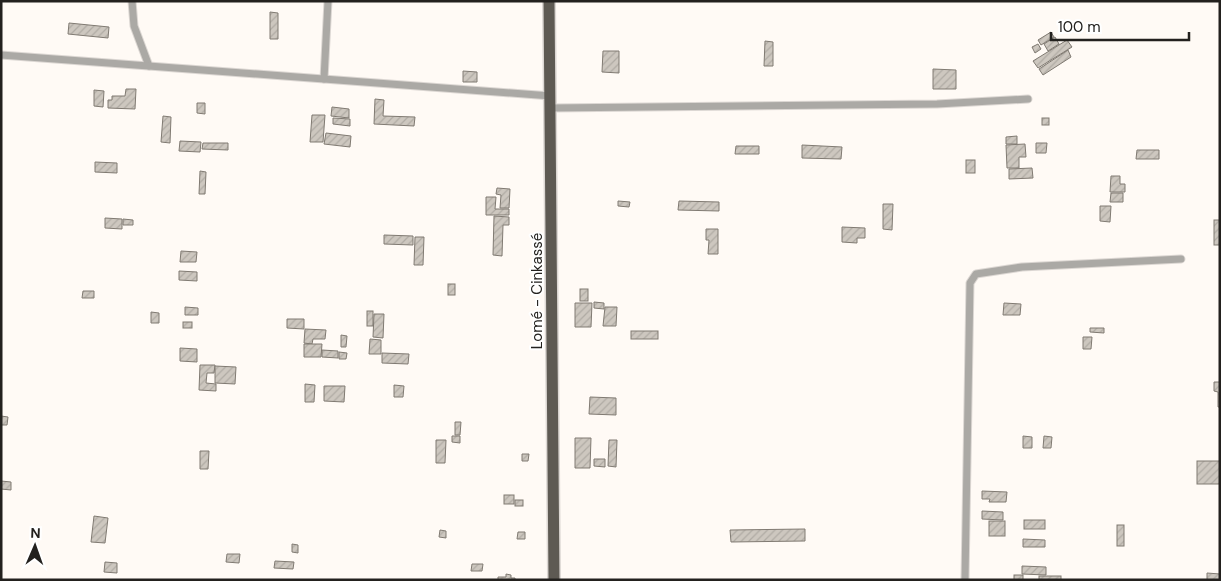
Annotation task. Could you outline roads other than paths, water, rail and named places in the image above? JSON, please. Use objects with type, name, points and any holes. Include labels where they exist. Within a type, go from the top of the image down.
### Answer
[{"type":"highway","name":"Lomé - Cinkassé","points":[[550,1],[554,580]]},
{"type":"street","points":[[132,1],[134,26],[149,66]]},
{"type":"street","points":[[324,79],[328,1]]},
{"type":"street","points":[[1,54],[551,96]]},
{"type":"street","points":[[551,108],[937,104],[1028,99]]},
{"type":"street","points":[[965,580],[970,283],[976,274],[1022,267],[1181,259]]}]
